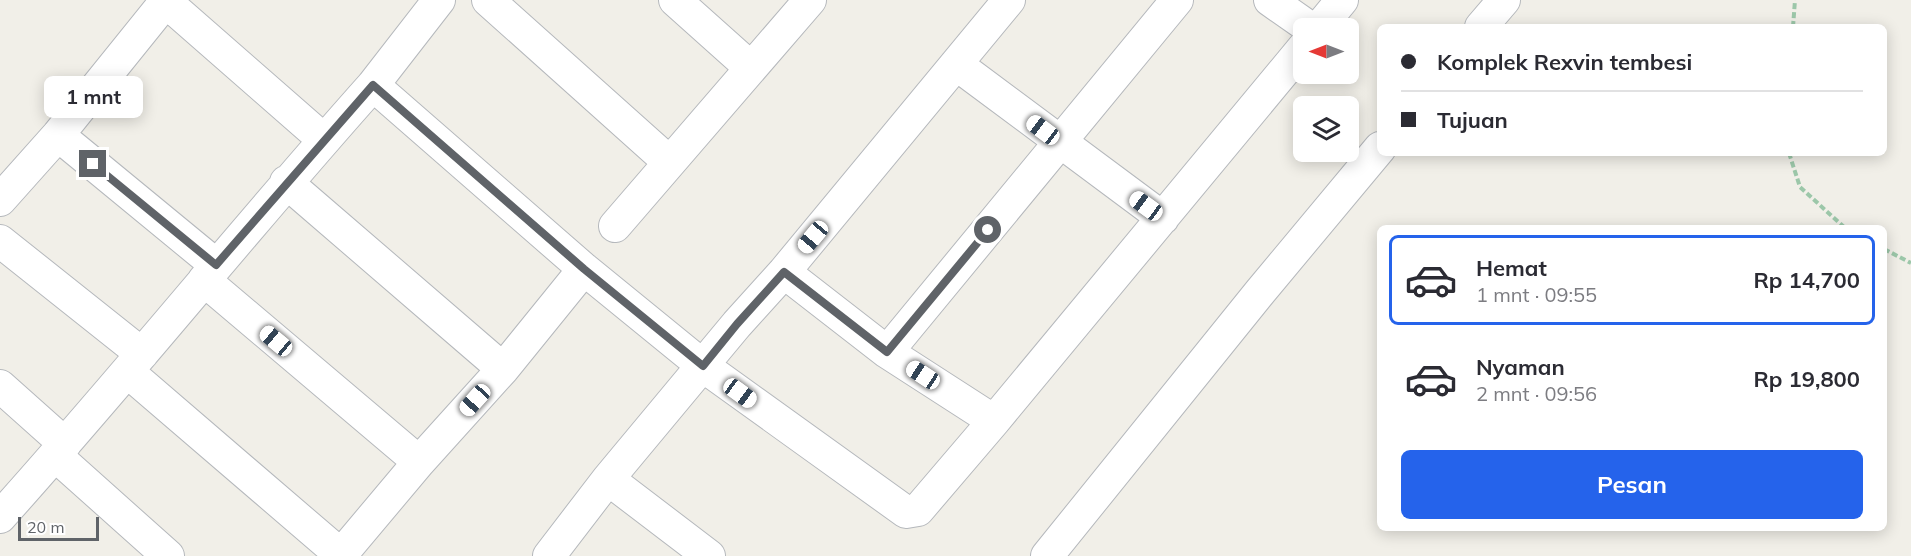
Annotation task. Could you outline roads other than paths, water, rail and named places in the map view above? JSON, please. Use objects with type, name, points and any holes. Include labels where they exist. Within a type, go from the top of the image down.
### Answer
[{"type":"street","points":[[488,0],[669,162]]},
{"type":"street","points":[[675,0],[751,68]]},
{"type":"street","points":[[615,226],[810,0]]},
{"type":"street","points":[[549,556],[608,479],[737,324],[784,272],[1009,0]]},
{"type":"street","points":[[887,352],[1177,0]]},
{"type":"street","points":[[1270,0],[1296,18]]},
{"type":"street","points":[[1327,18],[1342,0]]},
{"type":"street","points":[[1484,24],[1504,0]]},
{"type":"street","points":[[0,200],[58,135],[165,1],[324,140]]},
{"type":"street","points":[[0,517],[135,363],[286,182],[373,85],[434,2]]},
{"type":"street","points":[[373,85],[584,269],[703,366],[906,512],[918,510],[1293,60]]},
{"type":"street","points":[[956,64],[1163,218]]},
{"type":"street","points":[[58,135],[419,462]]},
{"type":"street","points":[[1047,556],[1260,292],[1377,152]]},
{"type":"street","points":[[286,182],[503,369]]},
{"type":"street","points":[[0,241],[135,363],[340,555],[419,462],[503,369],[584,269]]},
{"type":"street","points":[[784,272],[887,352],[994,421]]},
{"type":"street","points":[[0,386],[168,556]]},
{"type":"street","points":[[608,479],[709,556]]}]
